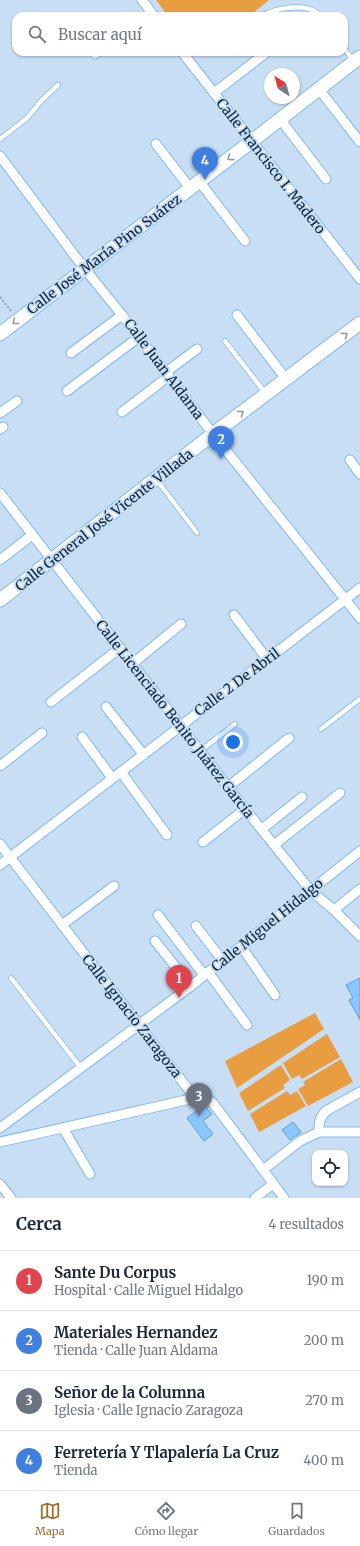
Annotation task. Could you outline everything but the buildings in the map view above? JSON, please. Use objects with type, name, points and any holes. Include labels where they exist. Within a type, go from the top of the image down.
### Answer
[{"type":"main road","name":"Calle José María Pino Suárez","points":[[0,334],[357,59]]},
{"type":"main road","name":"Calle General José Vicente Villada","points":[[0,600],[52,561],[213,434],[360,323]]},
{"type":"street","points":[[142,0],[149,12]]},
{"type":"street","name":"Calle Francisco I. Madero","points":[[185,56],[360,279]]},
{"type":"street","points":[[214,93],[262,56]]},
{"type":"street","points":[[319,89],[360,142]]},
{"type":"street","points":[[280,119],[326,179]]},
{"type":"street","points":[[156,144],[245,241]]},
{"type":"street","name":"Calle Juan Aldama","points":[[0,156],[84,268],[168,374],[213,434],[360,618]]},
{"type":"street","points":[[71,353],[122,315]]},
{"type":"street","points":[[237,315],[286,379]]},
{"type":"street","points":[[67,391],[139,337]]},
{"type":"street","points":[[122,412],[197,349]]},
{"type":"street","points":[[0,413],[17,401]]},
{"type":"street","points":[[350,460],[360,474]]},
{"type":"street","name":"Calle Licenciado Benito Juárez García","points":[[0,493],[274,846],[311,891],[334,910],[360,936]]},
{"type":"street","points":[[0,560],[32,534]]},
{"type":"street","name":"Calle 2 De Abril","points":[[0,865],[360,588]]},
{"type":"street","points":[[234,615],[267,659]]},
{"type":"street","points":[[132,664],[181,624]]},
{"type":"street","points":[[51,702],[120,648]]},
{"type":"street","points":[[106,707],[143,754]]},
{"type":"street","points":[[0,766],[42,733]]},
{"type":"street","points":[[82,737],[112,778]]},
{"type":"street","points":[[228,787],[289,738]]},
{"type":"street","points":[[121,772],[167,835]]},
{"type":"street","points":[[274,846],[340,794]]},
{"type":"street","points":[[262,829],[302,797]]},
{"type":"street","points":[[203,842],[245,809]]},
{"type":"street","name":"Calle Ignacio Zaragoza","points":[[0,844],[195,1098]]},
{"type":"street","name":"Calle Miguel Hidalgo","points":[[0,1128],[191,986],[360,851]]},
{"type":"street","points":[[62,925],[114,886]]},
{"type":"street","points":[[334,910],[360,889]]},
{"type":"street","points":[[158,915],[246,1025]]},
{"type":"street","points":[[196,926],[223,960]]},
{"type":"street","points":[[155,941],[191,986]]},
{"type":"street","points":[[241,946],[275,995]]},
{"type":"street","points":[[319,1132],[320,1119],[326,1111],[360,1092]]},
{"type":"street","points":[[0,1142],[195,1098],[205,1098],[210,1099],[284,1198]]},
{"type":"street","points":[[63,1128],[90,1174]]},
{"type":"street","points":[[262,1170],[300,1141],[319,1132],[360,1132]]},
{"type":"street","points":[[0,1184],[11,1198]]},
{"type":"street","points":[[255,1198],[273,1184]]},
{"type":"lane","points":[[270,12],[277,9],[303,8],[315,12]]},
{"type":"lane","points":[[348,51],[357,59]]},
{"type":"lane","points":[[0,139],[26,118],[58,85]]},
{"type":"lane","points":[[226,341],[266,394]]},
{"type":"lane","points":[[156,479],[197,534]]},
{"type":"lane","points":[[321,729],[360,699]]},
{"type":"lane","points":[[200,751],[235,724]]},
{"type":"lane","points":[[11,978],[81,1068]]},
{"type":"path","points":[[0,297],[18,320]]},
{"type":"shaded area","points":[[156,0],[269,0],[254,12],[165,12]]},
{"type":"shaded area","points":[[315,1013],[324,1029],[237,1088],[225,1061]]},
{"type":"shaded area","points":[[327,1034],[340,1057],[302,1079],[299,1075],[292,1079],[283,1063]]},
{"type":"shaded area","points":[[341,1059],[353,1082],[308,1106],[298,1089],[305,1085],[303,1082]]},
{"type":"shaded area","points":[[281,1065],[290,1080],[283,1085],[285,1088],[248,1111],[239,1093]]},
{"type":"shaded area","points":[[287,1091],[290,1095],[297,1091],[306,1106],[259,1132],[250,1114]]},
{"type":"place","name":"Ferretería Y Tlapalería La Cruz","points":[[205,180]]},
{"type":"place","name":"Materiales Hernandez","points":[[221,459]]},
{"type":"place","name":"Sante Du Corpus","points":[[179,998]]},
{"type":"place","name":"Señor de la Columna","points":[[199,1116]]}]
